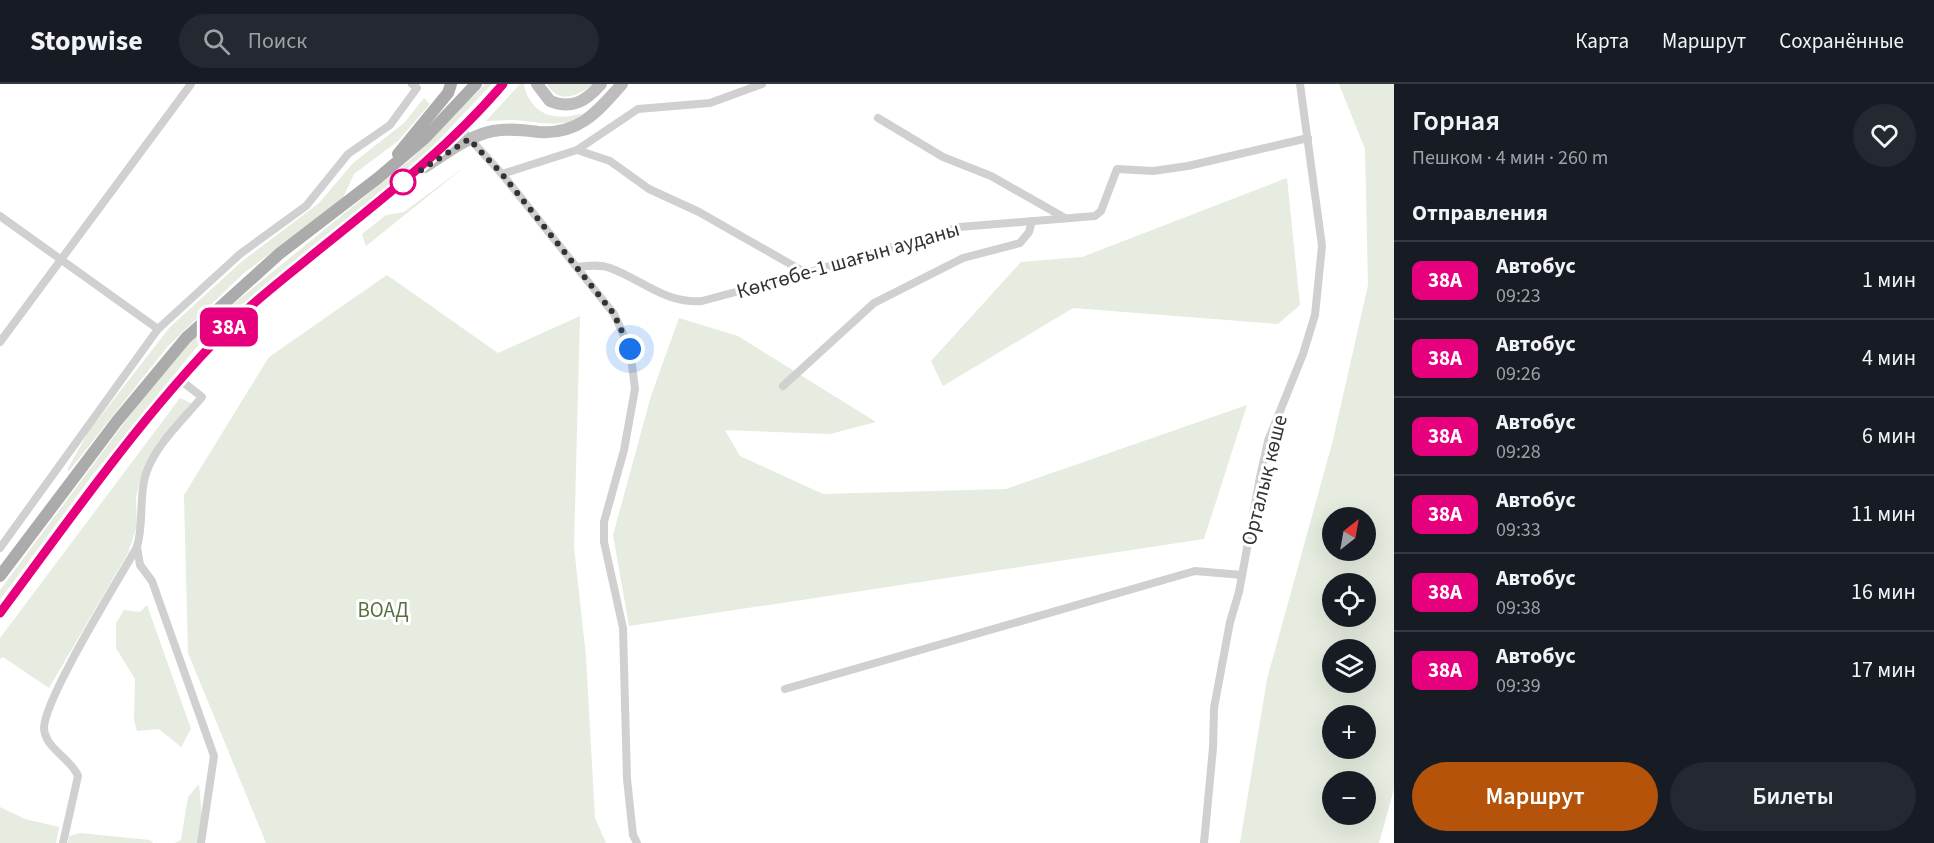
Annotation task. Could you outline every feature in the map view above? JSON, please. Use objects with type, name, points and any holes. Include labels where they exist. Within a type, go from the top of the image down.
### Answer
[{"type":"main road","points":[[378,178],[448,93],[451,84]]},
{"type":"main road","points":[[0,576],[117,421],[186,338],[279,254],[378,178],[425,138],[476,84]]},
{"type":"main road","points":[[0,613],[94,486],[179,380],[242,314],[465,134],[503,84]]},
{"type":"main road","points":[[537,84],[550,102],[571,105],[590,96],[601,84]]},
{"type":"main road","points":[[465,134],[497,130],[550,133],[579,126],[598,111],[622,84]]},
{"type":"street","points":[[0,342],[191,84]]},
{"type":"street","points":[[0,548],[158,329],[240,254],[306,206],[348,154],[390,125],[417,88],[412,84]]},
{"type":"street","points":[[502,174],[577,150],[638,109],[710,103],[762,84]]},
{"type":"street","name":"Орталық көше","points":[[1204,843],[1213,748],[1214,708],[1268,441],[1303,354],[1315,315],[1322,246],[1300,84]]},
{"type":"street","points":[[878,118],[943,157],[991,176],[1066,218]]},
{"type":"street","points":[[465,134],[502,174],[614,314],[630,349],[635,389],[624,450],[604,522],[604,542],[623,628],[627,779],[633,835],[637,843]]},
{"type":"street","name":"Көктөбе-1 шағын ауданы","points":[[577,267],[596,265],[609,268],[670,298],[684,302],[702,300],[806,273],[959,227],[1095,216],[1101,211],[1117,169],[1153,171],[1188,166],[1308,138]]},
{"type":"street","points":[[577,150],[610,160],[650,189],[699,212],[806,273]]},
{"type":"street","points":[[0,216],[158,329]]},
{"type":"street","points":[[783,386],[874,303],[963,258],[1020,243],[1029,232],[1032,221]]},
{"type":"street","points":[[63,843],[78,776],[48,741],[44,729],[46,716],[58,688],[137,547],[143,528],[144,479],[151,461],[202,396],[179,380]]},
{"type":"street","points":[[137,547],[140,564],[152,581],[214,756],[201,843]]},
{"type":"street","points":[[785,690],[1195,571],[1242,575]]},
{"type":"green space","points":[[485,84],[492,84],[415,165],[265,285],[200,343],[92,476],[0,600],[0,590],[150,388],[194,336],[411,159]]},
{"type":"green space","points":[[520,84],[524,84],[532,103],[545,114],[563,117],[583,113],[576,119],[559,123],[486,121]]},
{"type":"green space","points":[[547,84],[593,84],[575,95],[563,96],[557,95]]},
{"type":"green space","points":[[1339,84],[1394,84],[1394,789],[1379,843],[1240,843],[1267,679],[1333,440],[1368,285],[1365,149]]},
{"type":"green space","points":[[424,98],[430,104],[398,141],[354,174],[342,200],[244,273],[168,346],[69,471],[67,470],[89,431],[170,327],[240,263],[319,203],[353,163],[404,123]]},
{"type":"green space","points":[[467,165],[366,246],[362,234],[386,215],[404,212]]},
{"type":"green space","points":[[1287,178],[1300,305],[1278,324],[1073,308],[943,386],[931,361],[1021,262],[1082,257]]},
{"type":"green space","name":"ВОАД","points":[[387,275],[498,353],[580,316],[574,547],[586,657],[595,818],[606,843],[266,843],[188,653],[184,495],[269,357]]},
{"type":"green space","points":[[679,318],[738,336],[876,422],[830,434],[725,430],[740,456],[823,494],[1006,489],[1247,405],[1204,539],[629,626],[613,535],[651,396]]},
{"type":"green space","points":[[180,398],[191,403],[153,453],[142,474],[136,497],[137,526],[128,553],[49,688],[3,657],[0,659],[0,638]]},
{"type":"green space","points":[[147,605],[191,729],[181,747],[159,729],[137,731],[134,720],[135,679],[116,648],[116,623],[124,610],[140,612]]},
{"type":"green space","points":[[199,784],[202,817],[198,843],[175,843],[181,840],[188,797]]},
{"type":"green space","points":[[0,807],[25,819],[59,827],[56,843],[0,843]]},
{"type":"green space","points":[[80,833],[150,840],[153,843],[68,843],[69,836]]},
{"type":"bus line","name":"38А","points":[[0,613],[135,433],[203,354],[242,314],[399,185],[476,116],[503,84]]},
{"type":"route","points":[[403,182],[469,139],[502,174],[614,314],[630,349]]}]
